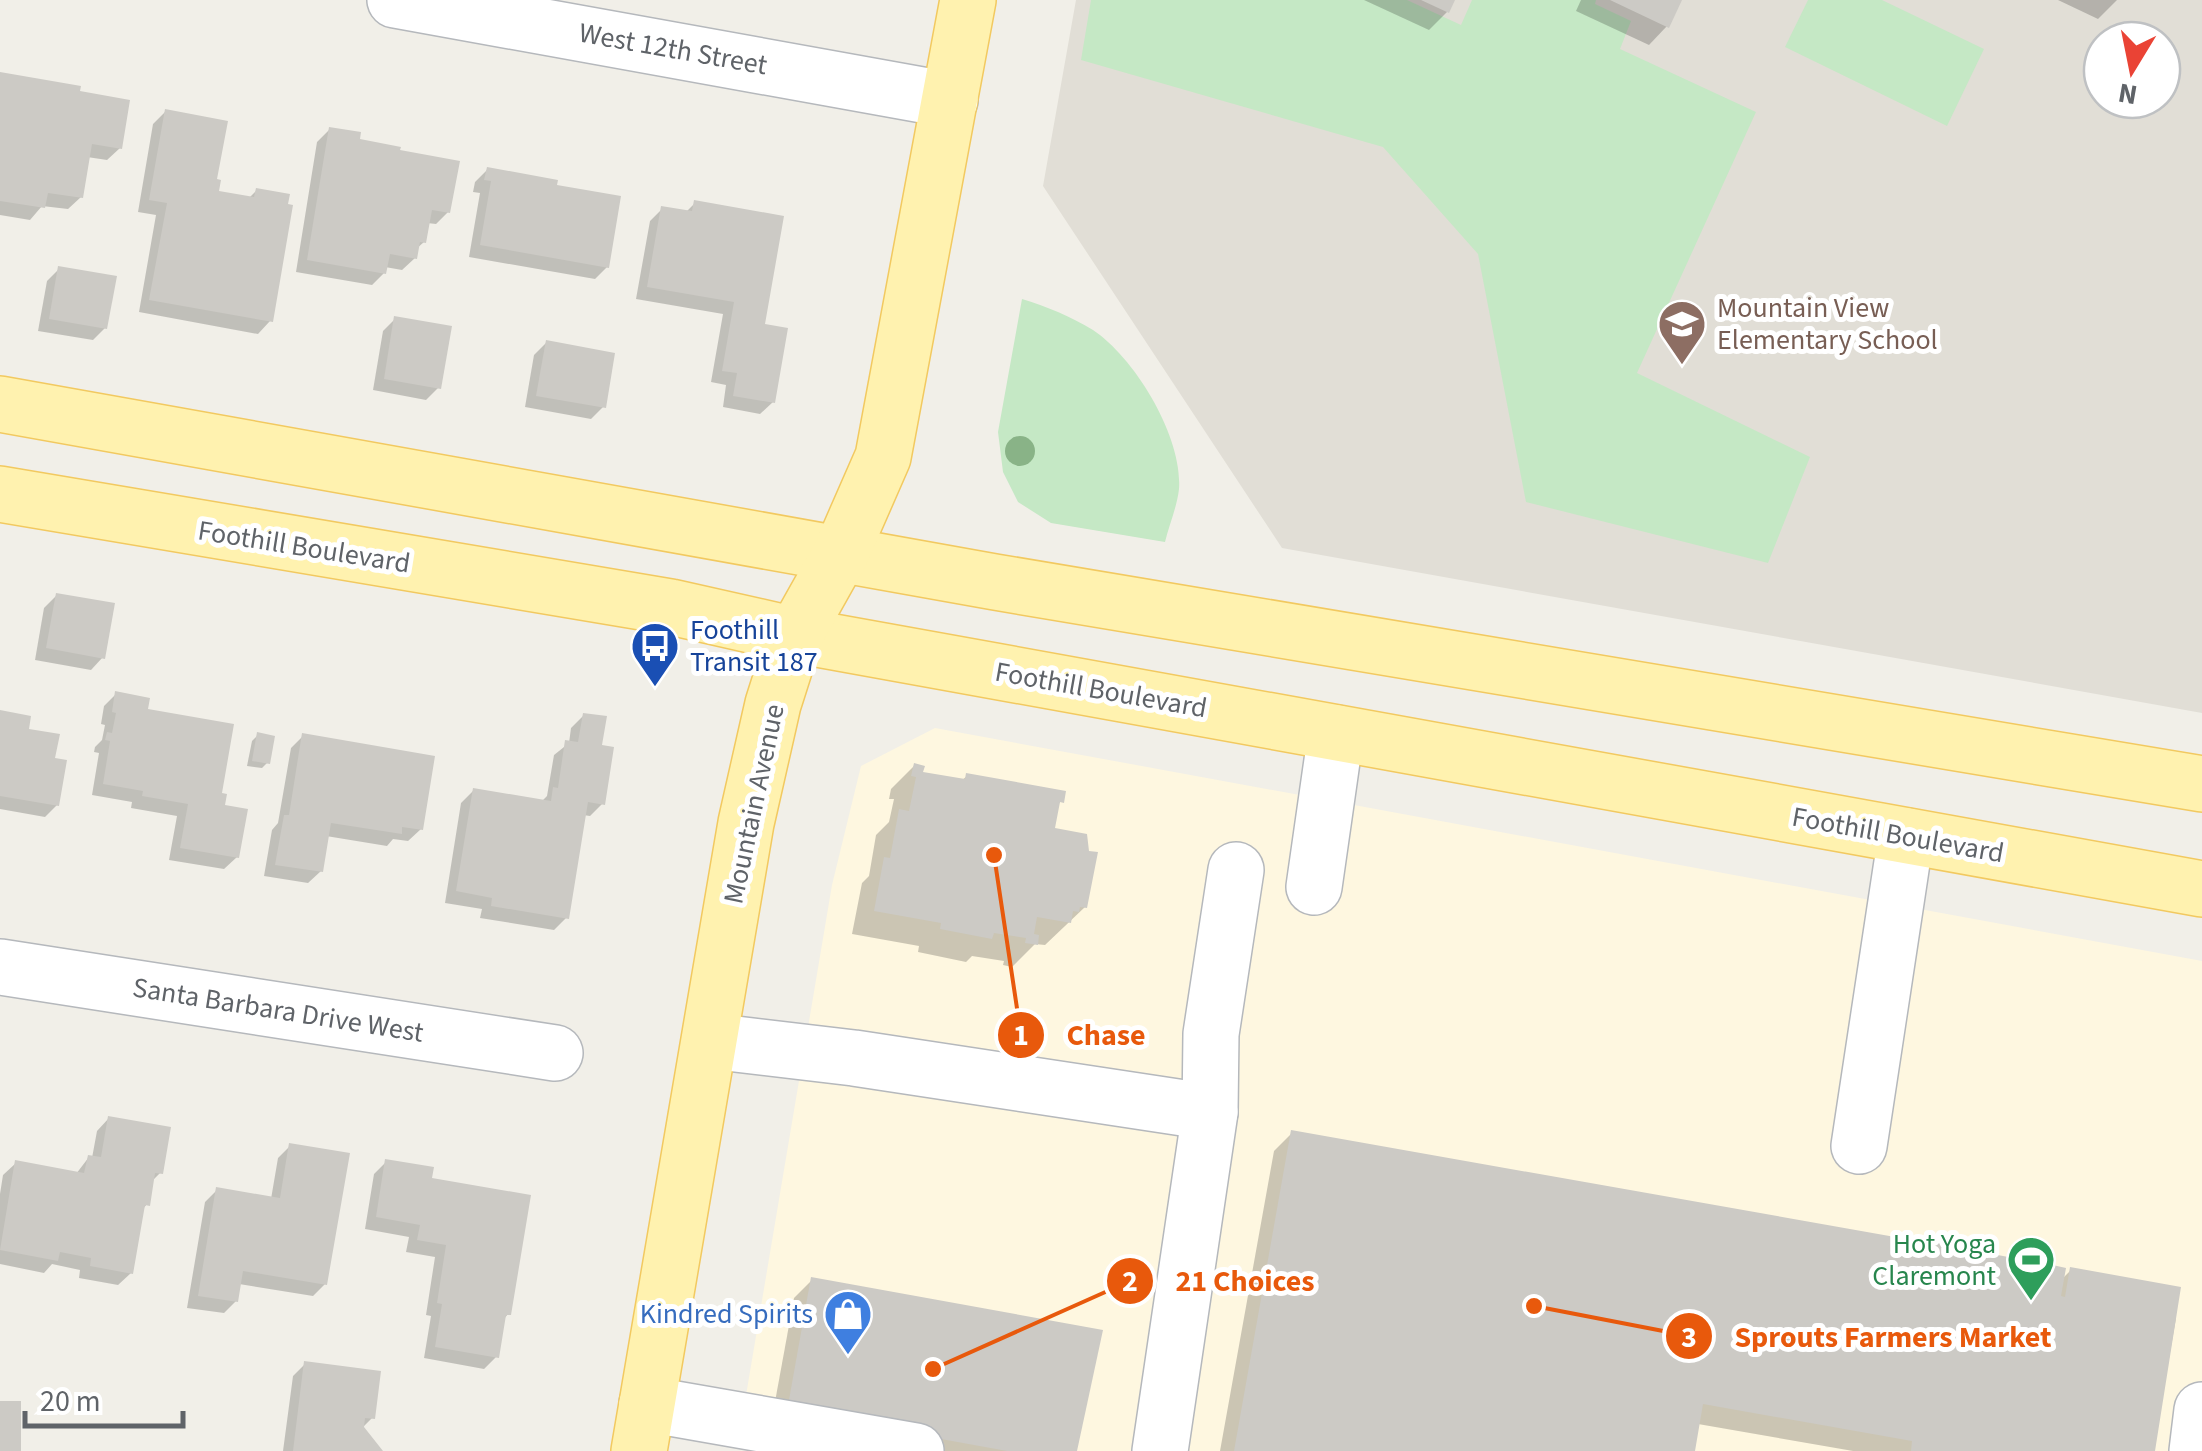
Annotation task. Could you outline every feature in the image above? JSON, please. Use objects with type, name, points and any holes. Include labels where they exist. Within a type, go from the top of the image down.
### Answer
[{"type":"main road","name":"Mountain Avenue","points":[[642,1428],[746,823],[773,704],[795,635],[841,552],[883,457],[968,0]]},
{"type":"main road","points":[[0,404],[1014,586],[2202,784]]},
{"type":"main road","name":"Foothill Boulevard","points":[[0,494],[671,607],[795,635],[2202,889]]},
{"type":"street","name":"West 12th Street","points":[[395,0],[950,100]]},
{"type":"street","points":[[1314,887],[1336,733]]},
{"type":"street","points":[[1859,1146],[1906,836]]},
{"type":"street","points":[[1160,1451],[1210,1112],[1212,1034],[1236,870]]},
{"type":"street","name":"Santa Barbara Drive West","points":[[0,967],[556,1053]]},
{"type":"street","points":[[710,1041],[854,1058],[1210,1112]]},
{"type":"street","points":[[2196,1451],[2202,1410]]},
{"type":"street","points":[[642,1428],[916,1451]]},
{"type":"shaded area","name":"Mountain View Elementary School","points":[[1076,0],[2202,0],[2202,713],[1282,548],[1043,186]]},
{"type":"shaded area","points":[[935,728],[2202,961],[2202,1451],[821,1451],[739,1437],[832,885],[861,766]]},
{"type":"green space","points":[[1091,0],[1407,0],[1461,25],[1472,0],[1596,0],[1595,4],[1631,21],[1620,49],[1756,112],[1637,373],[1810,457],[1768,563],[1526,502],[1478,254],[1383,147],[1081,60]]},
{"type":"green space","points":[[1808,0],[1882,0],[1984,49],[1947,126],[1785,47]]},
{"type":"green space","points":[[1022,299],[1093,330],[1125,359],[1153,400],[1165,423],[1178,468],[1178,496],[1165,542],[1051,523],[1018,502],[1003,472],[998,432]]},
{"type":"building","points":[[1421,0],[1455,0],[1449,13]]},
{"type":"building","points":[[1610,0],[1682,0],[1669,28]]},
{"type":"building","points":[[0,72],[81,86],[80,91],[130,100],[122,149],[92,144],[83,198],[48,193],[45,208],[0,201]]},
{"type":"building","points":[[165,109],[228,121],[217,179],[221,180],[219,191],[254,197],[256,188],[290,194],[288,204],[293,205],[273,322],[149,300],[167,203],[149,200]]},
{"type":"building","points":[[329,127],[361,132],[360,139],[401,147],[400,150],[460,161],[450,213],[432,210],[426,243],[420,242],[417,259],[390,254],[386,274],[307,260]]},
{"type":"building","points":[[487,167],[621,196],[609,268],[480,245],[491,181],[484,180]]},
{"type":"building","points":[[694,200],[784,216],[765,324],[788,328],[775,403],[733,396],[737,373],[722,371],[734,302],[647,287],[661,206],[692,211]]},
{"type":"building","points":[[58,266],[117,276],[107,329],[49,319]]},
{"type":"building","points":[[394,316],[452,326],[441,389],[384,379]]},
{"type":"building","points":[[546,340],[615,353],[606,408],[536,396]]},
{"type":"building","points":[[56,593],[115,603],[105,659],[46,648]]},
{"type":"building","points":[[115,691],[150,698],[148,709],[234,724],[222,793],[227,794],[225,805],[248,809],[239,858],[180,848],[188,804],[103,784],[110,741],[105,740],[107,732],[112,733],[116,713],[112,712]]},
{"type":"building","points":[[0,710],[31,716],[29,729],[60,734],[55,758],[67,760],[59,806],[0,796]]},
{"type":"building","points":[[583,713],[607,716],[602,745],[614,747],[605,805],[588,802],[569,919],[491,906],[492,898],[456,891],[473,788],[551,801],[553,787],[558,788],[565,740],[578,742]]},
{"type":"building","points":[[257,732],[275,736],[270,764],[252,761]]},
{"type":"building","points":[[302,733],[435,756],[423,830],[402,827],[402,834],[331,823],[323,872],[275,865],[284,815],[289,815]]},
{"type":"building","points":[[914,763],[925,766],[923,772],[965,779],[966,773],[1066,791],[1055,828],[1087,834],[1089,851],[1098,852],[1087,908],[1073,911],[1071,923],[1037,917],[1034,934],[1039,935],[1038,945],[1025,943],[1026,938],[994,933],[992,939],[940,929],[941,923],[874,911],[884,857],[890,858],[899,809],[909,811],[916,777],[911,776]]},
{"type":"building","points":[[108,1116],[171,1127],[163,1174],[155,1173],[150,1206],[145,1205],[133,1274],[90,1266],[91,1258],[60,1252],[58,1261],[0,1250],[15,1160],[84,1173],[88,1155],[101,1157]]},
{"type":"building","points":[[1291,1130],[1912,1240],[1913,1237],[2024,1260],[2025,1257],[2048,1261],[2066,1268],[2061,1296],[2065,1297],[2070,1267],[2181,1287],[2155,1451],[1911,1451],[1912,1441],[1703,1404],[1695,1451],[1234,1451]]},
{"type":"building","points":[[289,1143],[350,1153],[327,1285],[243,1271],[238,1302],[198,1296],[216,1187],[280,1198]]},
{"type":"building","points":[[385,1159],[434,1167],[432,1178],[531,1195],[511,1315],[506,1315],[499,1358],[435,1347],[446,1245],[417,1240],[420,1225],[376,1217]]},
{"type":"building","points":[[811,1277],[1103,1330],[1077,1451],[1007,1451],[787,1411]]},
{"type":"building","points":[[304,1361],[381,1371],[375,1419],[365,1418],[364,1427],[383,1451],[293,1451]]},
{"type":"building","points":[[0,1401],[21,1401],[21,1451],[0,1451]]},
{"type":"place","name":"Mountain View Elementary School","points":[[1682,366]]},
{"type":"place","name":"Foothill Transit 187","points":[[655,688]]},
{"type":"place","name":"Chase","points":[[994,855]]},
{"type":"place","name":"Hot Yoga Claremont","points":[[2031,1302]]},
{"type":"place","name":"Sprouts Farmers Market","points":[[1534,1306]]},
{"type":"place","name":"Kindred Spirits","points":[[848,1356]]},
{"type":"place","name":"21 Choices","points":[[933,1369]]}]
